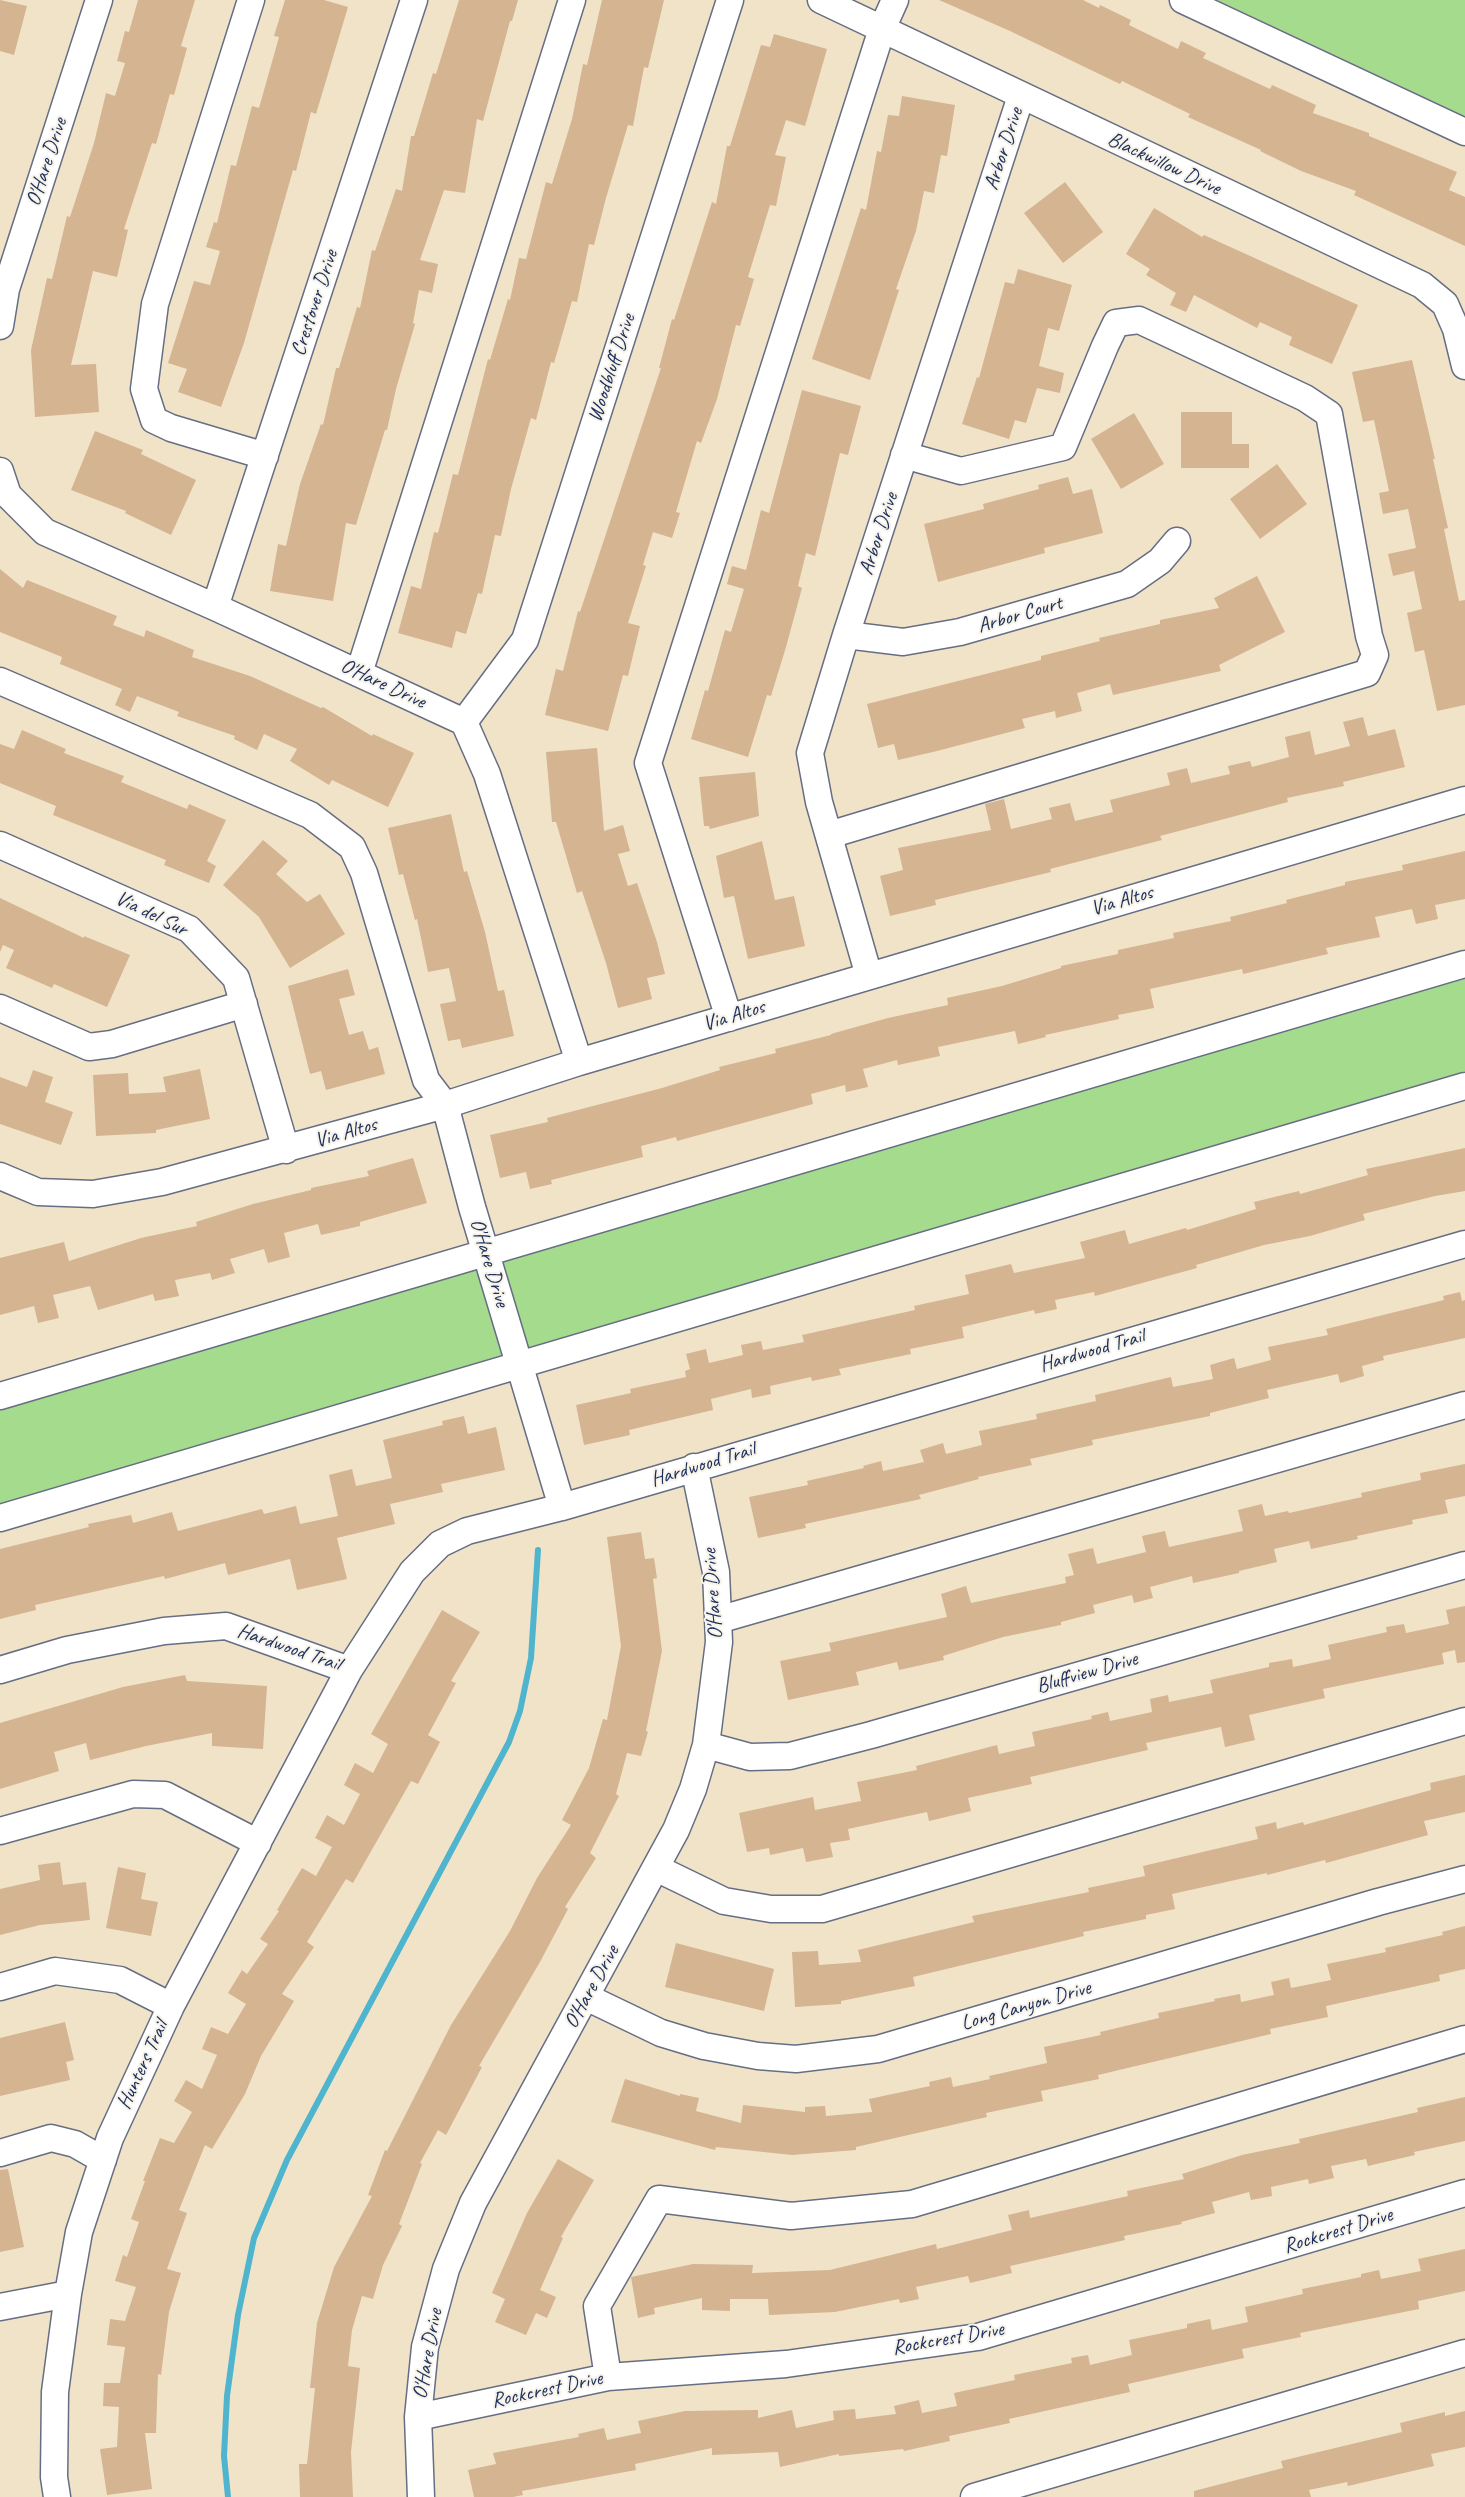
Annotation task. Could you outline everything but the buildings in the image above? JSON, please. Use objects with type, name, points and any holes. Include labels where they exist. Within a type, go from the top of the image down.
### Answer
[{"type":"street","name":"O'Hare Drive","points":[[0,326],[6,289],[99,0]]},
{"type":"street","points":[[251,0],[155,304],[144,389],[154,420],[171,428],[265,456]]},
{"type":"street","name":"Crestover Drive","points":[[215,606],[414,0]]},
{"type":"street","points":[[359,673],[572,0]]},
{"type":"street","name":"Woodbluff Drive","points":[[464,722],[525,640],[730,0]]},
{"type":"street","name":"Blackwillow Drive","points":[[821,0],[1422,285],[1446,304],[1456,329],[1465,366]]},
{"type":"street","points":[[729,1018],[648,763],[882,29],[895,0]]},
{"type":"street","points":[[1183,0],[1465,132]]},
{"type":"street","name":"Arbor Drive","points":[[869,976],[819,802],[810,753],[904,455],[1021,96]]},
{"type":"street","points":[[829,835],[1367,673],[1375,655],[1369,636],[1329,414],[1305,398],[1139,320],[1116,324],[1063,447],[961,471],[904,455]]},
{"type":"street","name":"O'Hare Drive","points":[[0,471],[8,496],[45,532],[215,606],[464,722]]},
{"type":"street","name":"Arbor Court","points":[[846,636],[902,642],[960,632],[1127,584],[1160,561],[1177,541]]},
{"type":"street","points":[[0,681],[310,815],[352,847],[364,873],[426,1080],[445,1105]]},
{"type":"street","points":[[464,722],[487,774],[579,1062]]},
{"type":"street","name":"Via Altos","points":[[0,1176],[38,1192],[93,1194],[162,1182],[286,1150],[445,1105],[579,1062],[1465,800]]},
{"type":"street","name":"Via del Sur","points":[[0,845],[189,929],[236,978],[286,1150]]},
{"type":"street","points":[[0,1396],[1465,964]]},
{"type":"street","points":[[0,1008],[90,1047],[112,1044],[244,1004]]},
{"type":"street","points":[[0,1518],[1465,1086]]},
{"type":"street","name":"O'Hare Drive","points":[[445,1105],[486,1253],[562,1507]]},
{"type":"street","name":"Hardwood Trail","points":[[0,1670],[67,1650],[154,1633],[226,1626],[349,1670],[412,1572],[440,1544],[467,1531],[562,1507],[1465,1244]]},
{"type":"street","points":[[718,1620],[1465,1405]]},
{"type":"street","name":"O'Hare Drive","points":[[420,2497],[418,2417],[425,2347],[446,2269],[469,2211],[676,1830],[693,1789],[706,1746],[719,1642],[716,1572],[694,1467]]},
{"type":"street","name":"Bluffview Drive","points":[[706,1746],[750,1758],[790,1756],[871,1735],[1465,1565]]},
{"type":"street","name":"Hunters Trail","points":[[57,2497],[54,2477],[56,2392],[68,2294],[80,2232],[110,2138],[171,2006],[349,1670]]},
{"type":"street","points":[[656,1868],[724,1900],[771,1909],[822,1909],[1465,1721]]},
{"type":"street","points":[[0,1831],[133,1794],[165,1795],[258,1843]]},
{"type":"street","name":"Long Canyon Drive","points":[[586,1997],[661,2033],[704,2046],[758,2056],[796,2059],[878,2049],[1378,1902],[1465,1879]]},
{"type":"street","points":[[0,1987],[55,1971],[120,1980],[171,2006]]},
{"type":"street","points":[[608,2378],[597,2306],[659,2199],[791,2216],[912,2204],[1465,2039]]},
{"type":"street","points":[[0,2153],[52,2138],[75,2144],[103,2160]]},
{"type":"street","name":"Rockcrest Drive","points":[[418,2417],[608,2378],[786,2364],[978,2338],[1465,2193]]},
{"type":"street","points":[[0,2307],[68,2294]]},
{"type":"street","points":[[974,2497],[1465,2353]]},
{"type":"green space","points":[[1217,0],[1465,0],[1465,116]]},
{"type":"green space","points":[[1465,968],[1465,1071],[0,1505],[0,1401]]},
{"type":"waterway","points":[[228,2497],[224,2456],[227,2396],[238,2315],[254,2238],[287,2160],[509,1742],[520,1711],[531,1658],[538,1550]]}]
